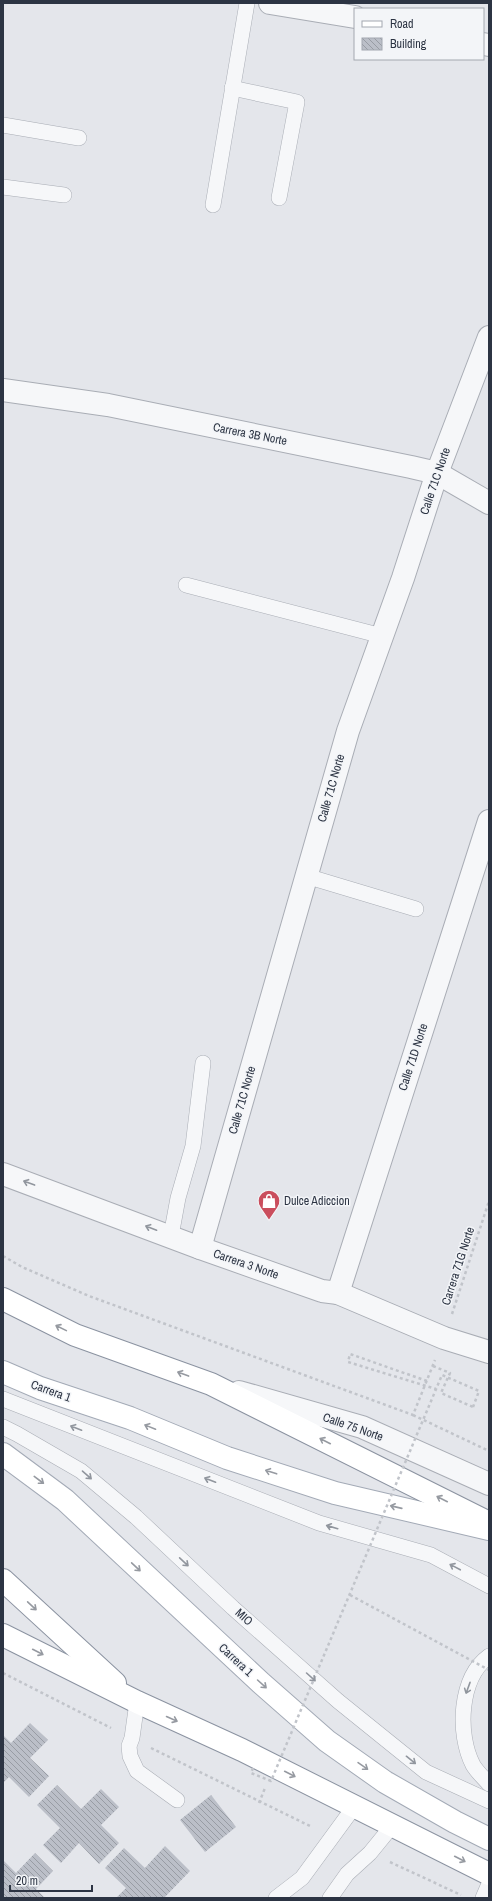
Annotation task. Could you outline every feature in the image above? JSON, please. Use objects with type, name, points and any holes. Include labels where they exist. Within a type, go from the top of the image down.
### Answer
[{"type":"main road","points":[[3,1299],[75,1335],[211,1384],[489,1523]]},
{"type":"main road","name":"Carrera 1","points":[[3,1372],[40,1388],[130,1418],[227,1458],[335,1493],[489,1528]]},
{"type":"main road","name":"Carrera 1","points":[[6,1455],[65,1500],[261,1683],[327,1741],[385,1782],[455,1822],[489,1839]]},
{"type":"main road","points":[[3,1580],[136,1702]]},
{"type":"main road","points":[[3,1635],[136,1702],[242,1750],[489,1874]]},
{"type":"street","points":[[270,3],[354,17]]},
{"type":"street","name":"Calle 71C Norte","points":[[200,1248],[348,731],[437,473],[489,337]]},
{"type":"street","name":"Carrera 3B Norte","points":[[3,390],[108,405],[437,473],[489,503]]},
{"type":"street","name":"Calle 71D Norte","points":[[338,1293],[489,821]]},
{"type":"street","name":"Carrera 3 Norte","points":[[3,1174],[200,1248],[322,1291],[338,1293],[444,1338],[489,1352]]},
{"type":"street","name":"Calle 75 Norte","points":[[211,1384],[362,1427],[489,1484]]},
{"type":"lane","points":[[213,205],[232,88],[248,3]]},
{"type":"lane","points":[[232,88],[297,102],[279,198]]},
{"type":"lane","points":[[3,125],[79,138]]},
{"type":"lane","points":[[3,187],[64,195]]},
{"type":"lane","points":[[186,586],[382,636]]},
{"type":"lane","points":[[306,876],[416,909]]},
{"type":"lane","points":[[171,1236],[178,1198],[193,1146],[203,1064]]},
{"type":"lane","points":[[3,1399],[30,1411],[319,1523],[431,1555],[489,1586]]},
{"type":"lane","name":"MIO","points":[[3,1427],[81,1471],[136,1517],[233,1608],[338,1701],[426,1772],[489,1801]]},
{"type":"lane","points":[[489,1656],[483,1661],[468,1687],[462,1712],[466,1742],[473,1765],[489,1784]]},
{"type":"lane","points":[[136,1702],[132,1738],[129,1746],[130,1756],[137,1771],[177,1800]]},
{"type":"lane","points":[[276,1898],[302,1878],[354,1807]]},
{"type":"lane","points":[[330,1898],[347,1874],[370,1853],[392,1826]]},
{"type":"lane","points":[[483,1898],[489,1884]]},
{"type":"path","name":"Carrera 71G Norte","points":[[413,1415],[444,1338],[489,1201]]},
{"type":"path","points":[[3,1256],[22,1267],[89,1296],[413,1415],[489,1452]]},
{"type":"path","points":[[427,1380],[350,1354],[348,1362],[436,1389]]},
{"type":"path","points":[[253,1768],[251,1773],[272,1782],[442,1375],[479,1391],[473,1407],[441,1393],[450,1373],[433,1366]]},
{"type":"path","points":[[350,1595],[489,1670]]},
{"type":"path","points":[[3,1673],[238,1792],[332,1837]]},
{"type":"path","points":[[370,1853],[462,1895]]},
{"type":"building","points":[[30,1723],[48,1740],[30,1758],[49,1776],[29,1797],[9,1777],[3,1783],[3,1735],[11,1743]]},
{"type":"building","points":[[57,1785],[81,1809],[101,1789],[119,1807],[101,1825],[119,1843],[99,1864],[79,1843],[61,1863],[43,1845],[60,1828],[37,1805]]},
{"type":"building","points":[[211,1795],[236,1827],[205,1852],[180,1820]]},
{"type":"building","points":[[165,1846],[190,1871],[164,1898],[116,1898],[126,1888],[105,1868],[124,1848],[145,1868]]},
{"type":"building","points":[[35,1853],[53,1871],[36,1889],[45,1898],[3,1898],[3,1860],[16,1873]]},
{"type":"place","name":"Dulce Adiccion","points":[[269,1220]]}]
